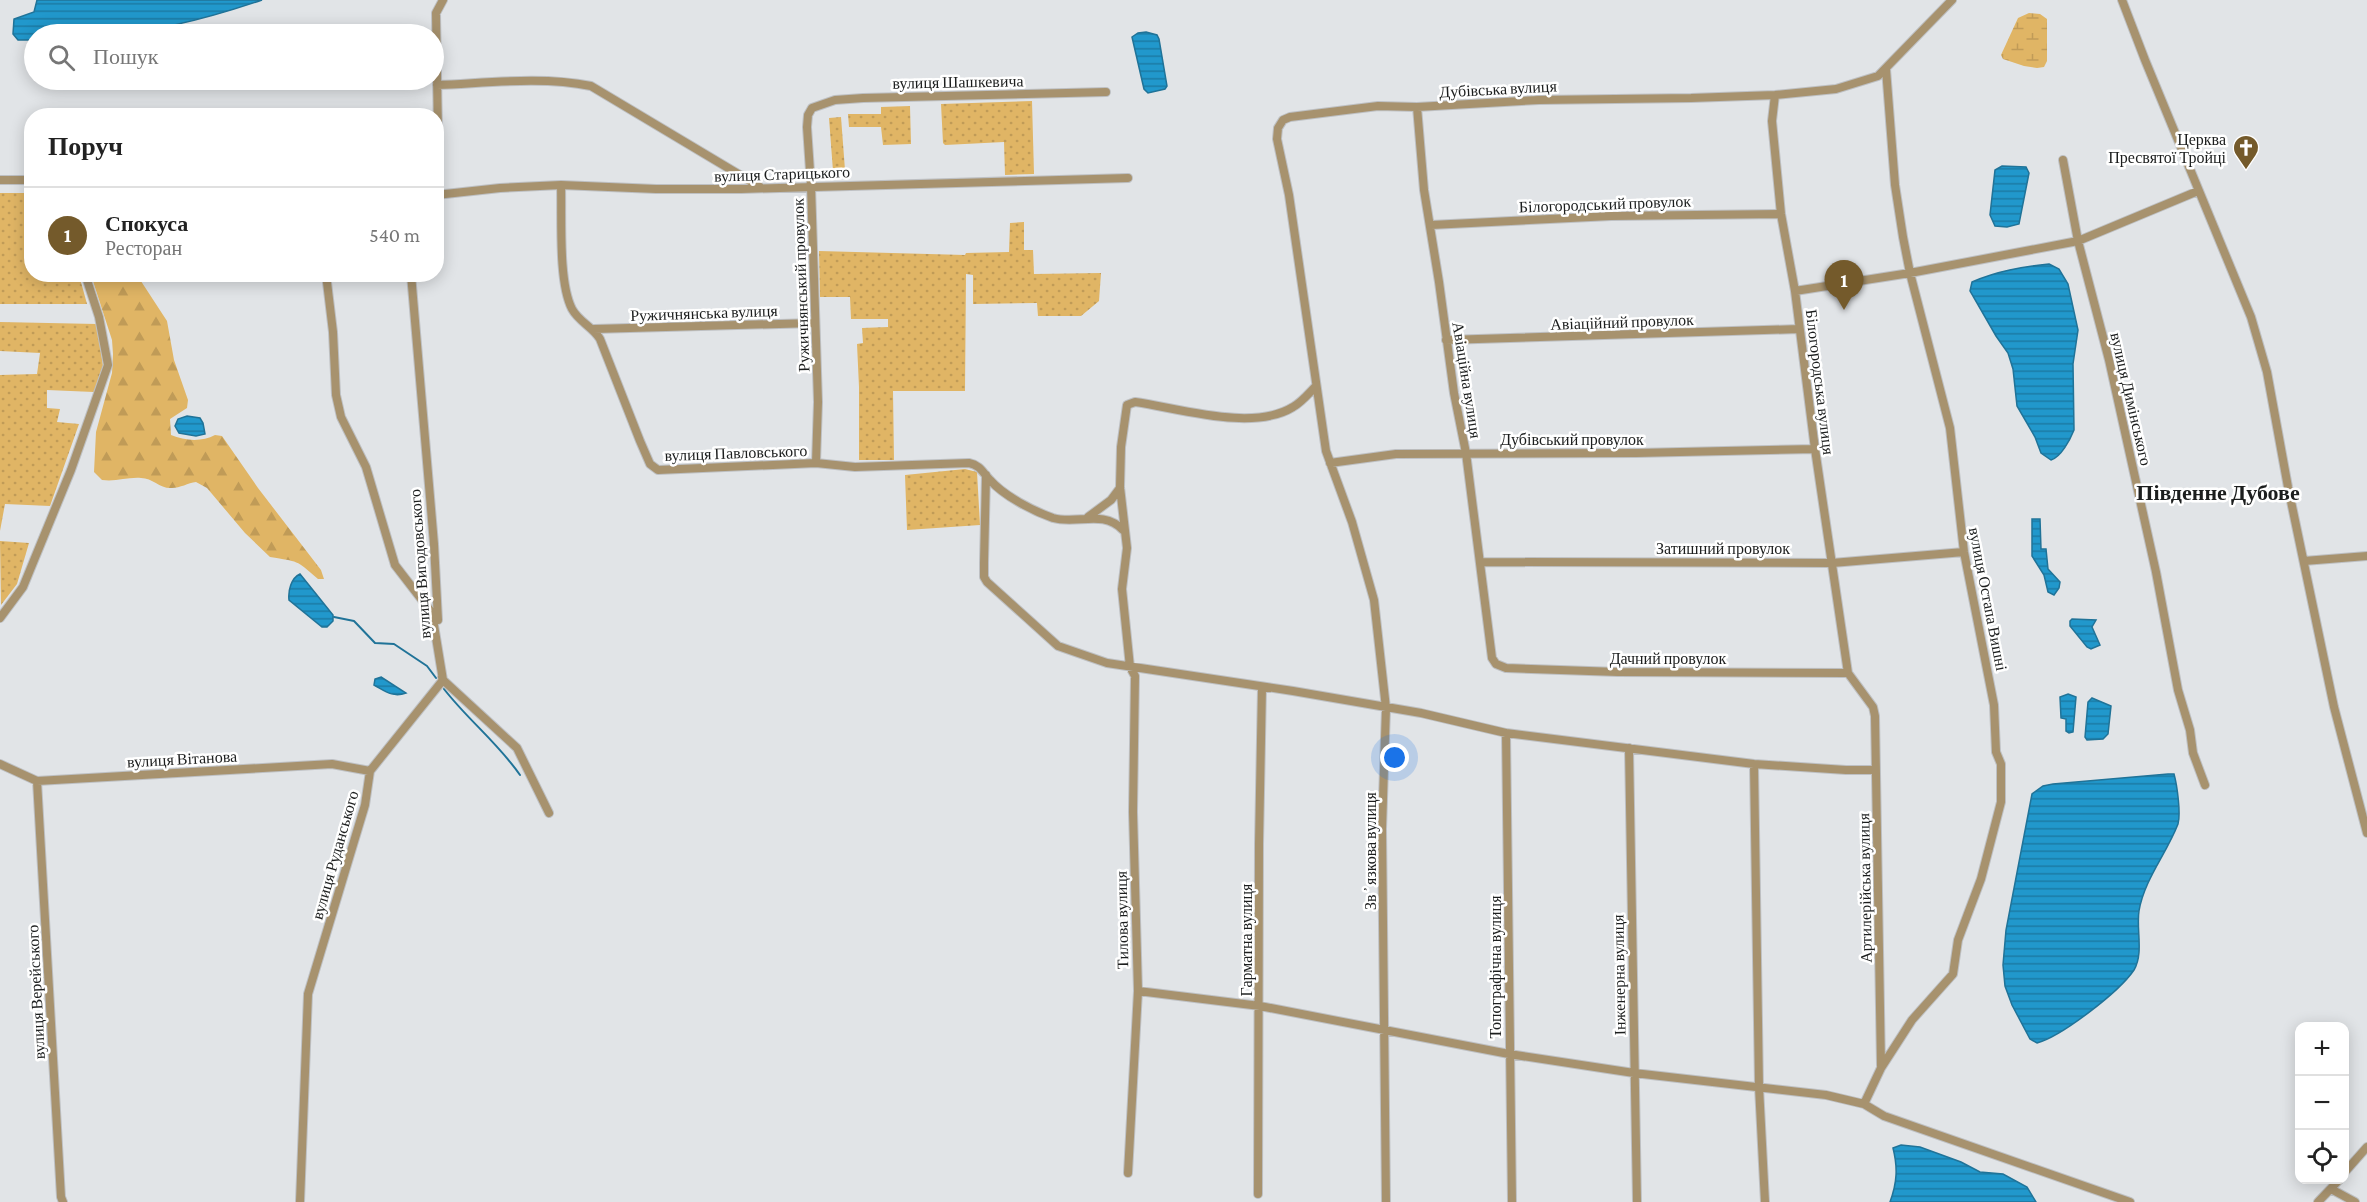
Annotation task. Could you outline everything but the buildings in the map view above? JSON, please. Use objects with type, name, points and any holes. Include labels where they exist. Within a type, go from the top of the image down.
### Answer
[{"type":"street","points":[[436,24],[436,14],[443,0]]},
{"type":"street","name":"Дубівська вулиця","points":[[1319,401],[1289,195],[1277,139],[1278,128],[1282,120],[1290,117],[1378,106],[1417,107],[1539,100],[1775,95],[1836,89],[1878,76],[1952,0]]},
{"type":"street","points":[[2122,0],[2251,317],[2267,372],[2334,707],[2367,833]]},
{"type":"street","name":"вулиця Остапа Вишні","points":[[1864,1104],[1881,1068],[1912,1020],[1953,974],[1958,940],[1981,879],[2001,802],[2001,764],[1996,752],[1994,705],[1964,552],[1950,428],[1910,273],[1895,185],[1886,69]]},
{"type":"street","points":[[444,85],[522,81],[571,82],[591,86],[761,188]]},
{"type":"street","points":[[437,90],[437,108]]},
{"type":"street","name":"вулиця Шашкевича","points":[[812,108],[835,99],[1106,92]]},
{"type":"street","name":"Білогородська вулиця","points":[[1775,95],[1772,121],[1781,214],[1795,291],[1815,449],[1848,673]]},
{"type":"street","name":"Авіаційна вулиця","points":[[1417,107],[1424,190],[1431,225],[1446,340],[1466,453],[1492,658]]},
{"type":"street","name":"Ружичнянський провулок","points":[[812,108],[808,115],[807,127],[818,402],[816,463]]},
{"type":"street","name":"вулиця Димінського","points":[[2063,159],[2078,241],[2109,360],[2156,572],[2178,690],[2190,730],[2193,753],[2205,785]]},
{"type":"street","points":[[741,189],[744,182],[743,177]]},
{"type":"street","name":"вулиця Старицького","points":[[444,194],[500,188],[561,185],[656,189],[741,189],[1128,178]]},
{"type":"street","points":[[0,180],[24,180]]},
{"type":"street","points":[[561,185],[565,283],[568,300],[580,320],[594,329]]},
{"type":"street","points":[[1795,291],[1910,273],[2078,241],[2198,191]]},
{"type":"street","name":"Білогородський провулок","points":[[1431,225],[1611,216],[1781,214]]},
{"type":"street","points":[[0,618],[23,587],[72,470],[108,365],[99,317],[88,282]]},
{"type":"street","points":[[327,282],[333,332],[336,395],[341,417],[366,467],[395,565],[432,613],[442,680],[517,748],[549,813]]},
{"type":"street","name":"вулиця Вигодовського","points":[[412,282],[434,544],[442,680]]},
{"type":"street","name":"Ружичнянська вулиця","points":[[594,329],[814,323]]},
{"type":"street","name":"вулиця Павловського","points":[[594,329],[650,464],[658,470],[816,463],[855,467],[969,463],[979,467],[1010,497],[1053,518],[1068,520],[1088,517],[1110,521],[1124,531]]},
{"type":"street","name":"Авіаційний провулок","points":[[1446,340],[1799,329]]},
{"type":"street","name":"Тилова вулиця","points":[[1128,1173],[1138,991],[1133,812],[1135,676],[1130,667],[1122,589],[1127,548],[1120,488],[1127,405],[1134,402],[1236,419],[1279,413],[1291,408],[1316,386]]},
{"type":"street","name":"Звʼязкова вулиця","points":[[1319,401],[1330,463],[1338,479],[1352,522],[1374,600],[1386,708],[1382,830],[1386,1202]]},
{"type":"street","name":"Дубівський провулок","points":[[1330,463],[1396,454],[1636,453],[1815,449]]},
{"type":"street","points":[[986,475],[984,577],[987,582],[1058,646],[1107,663],[1386,708],[1506,733],[1754,764],[1875,770]]},
{"type":"street","points":[[1088,517],[1111,500],[1120,488]]},
{"type":"street","name":"Затишний провулок","points":[[1481,562],[1832,562],[1964,552]]},
{"type":"street","points":[[2304,561],[2367,556]]},
{"type":"street","points":[[425,603],[432,606],[436,600]]},
{"type":"street","name":"Дачний провулок","points":[[1492,658],[1497,664],[1506,668],[1618,672],[1848,673]]},
{"type":"street","name":"Артилерійська вулиця","points":[[1848,673],[1873,707],[1881,1068]]},
{"type":"street","name":"вулиця Руданського","points":[[300,1202],[309,994],[365,805],[370,771],[442,680]]},
{"type":"street","name":"Гарматна вулиця","points":[[1258,1194],[1262,687]]},
{"type":"street","name":"Топографічна вулиця","points":[[1506,733],[1512,1202]]},
{"type":"street","name":"Інженерна вулиця","points":[[1629,748],[1636,1202]]},
{"type":"street","name":"вулиця Вітанова","points":[[0,764],[37,781],[332,764],[370,771]]},
{"type":"street","points":[[1754,764],[1759,1087],[1765,1202]]},
{"type":"street","name":"вулиця Верейського","points":[[37,781],[60,1185],[63,1202]]},
{"type":"street","points":[[1138,991],[1260,1006],[1384,1032],[1634,1073],[1826,1095],[1864,1104],[1884,1116],[2130,1202]]},
{"type":"street","points":[[2349,1167],[2367,1147]]},
{"type":"street","points":[[2318,1202],[2335,1184]]},
{"type":"street","points":[[2331,1189],[2355,1202]]},
{"type":"green space","points":[[2029,13],[2040,14],[2047,19],[2047,61],[2044,67],[2024,66],[2003,59],[2001,55],[2018,18]]},
{"type":"green space","points":[[1032,101],[1034,174],[1005,175],[1004,142],[945,145],[943,143],[941,104]]},
{"type":"green space","points":[[910,106],[911,144],[883,145],[881,127],[849,127],[848,114],[881,114],[881,107]]},
{"type":"green space","points":[[841,117],[845,170],[833,171],[829,118]]},
{"type":"green space","points":[[0,193],[24,193],[24,282],[81,282],[87,304],[0,304]]},
{"type":"green space","points":[[1024,222],[1024,250],[1033,250],[1034,274],[1101,273],[1099,301],[1081,316],[1038,316],[1037,303],[973,304],[973,275],[966,274],[965,391],[893,391],[894,460],[859,460],[857,344],[863,343],[862,328],[888,327],[888,319],[851,319],[850,297],[820,297],[819,251],[965,255],[966,253],[1009,252],[1010,223]]},
{"type":"green space","points":[[93,282],[142,282],[167,321],[174,360],[188,400],[187,408],[170,419],[171,435],[193,440],[215,435],[222,436],[258,488],[321,570],[324,579],[318,579],[296,562],[270,557],[245,533],[207,488],[196,482],[168,488],[145,478],[102,480],[94,472],[96,432],[112,373],[112,340]]},
{"type":"green space","points":[[0,322],[97,324],[103,366],[94,392],[47,390],[47,408],[60,409],[57,422],[79,424],[50,506],[5,504],[0,531],[0,375],[37,374],[40,353],[0,351]]},
{"type":"green space","points":[[965,469],[977,472],[980,525],[907,530],[905,475]]},
{"type":"green space","points":[[0,541],[29,543],[17,584],[1,605]]},
{"type":"water","points":[[37,0],[262,0],[179,24],[24,24],[24,40],[18,40],[13,34],[14,19],[34,12]]},
{"type":"water","points":[[1146,32],[1157,35],[1159,39],[1167,86],[1165,89],[1148,93],[1144,89],[1132,37]]},
{"type":"water","points":[[2002,166],[2026,167],[2029,173],[2019,224],[2007,227],[1995,226],[1990,215],[1995,170]]},
{"type":"water","points":[[2049,264],[2059,269],[2068,284],[2078,330],[2073,364],[2074,430],[2062,452],[2051,460],[2041,453],[2035,437],[2017,406],[2013,369],[2008,353],[1970,291],[1972,282],[1991,275]]},
{"type":"water","points":[[187,416],[200,418],[205,434],[196,436],[179,433],[175,426],[178,419]]},
{"type":"water","points":[[2032,519],[2040,519],[2041,549],[2046,549],[2048,569],[2060,582],[2054,595],[2048,592],[2044,575],[2032,556]]},
{"type":"water","points":[[300,574],[333,615],[333,621],[327,627],[322,627],[289,600],[291,585],[294,578]]},
{"type":"water","points":[[2072,619],[2096,620],[2092,627],[2100,645],[2091,649],[2087,647],[2070,626]]},
{"type":"water","points":[[381,677],[406,693],[393,694],[374,685],[375,679]]},
{"type":"water","points":[[2068,694],[2076,697],[2073,732],[2069,733],[2066,731],[2066,719],[2061,718],[2060,697]]},
{"type":"water","points":[[2092,698],[2111,706],[2108,734],[2103,739],[2087,740],[2085,737],[2088,702]]},
{"type":"water","points":[[2174,774],[2179,819],[2142,900],[2138,918],[2139,956],[2134,970],[2116,990],[2075,1023],[2037,1043],[2030,1039],[2012,1005],[2005,986],[2003,965],[2006,930],[2032,794],[2043,786],[2053,784]]},
{"type":"water","points":[[1901,1145],[1920,1147],[1961,1162],[1980,1172],[2003,1174],[2027,1187],[2036,1202],[1890,1202],[1896,1175],[1893,1148]]},
{"type":"waterway","points":[[334,617],[354,621],[375,643],[394,644],[427,666],[436,678]]},
{"type":"waterway","points":[[444,689],[520,775]]},
{"type":"place","name":"Церква Пресвятої Тройці","points":[[2246,171]]},
{"type":"place","name":"Спокуса","points":[[1844,310]]},
{"type":"district","name":"Південне Дубове","points":[[2218,492]]}]
